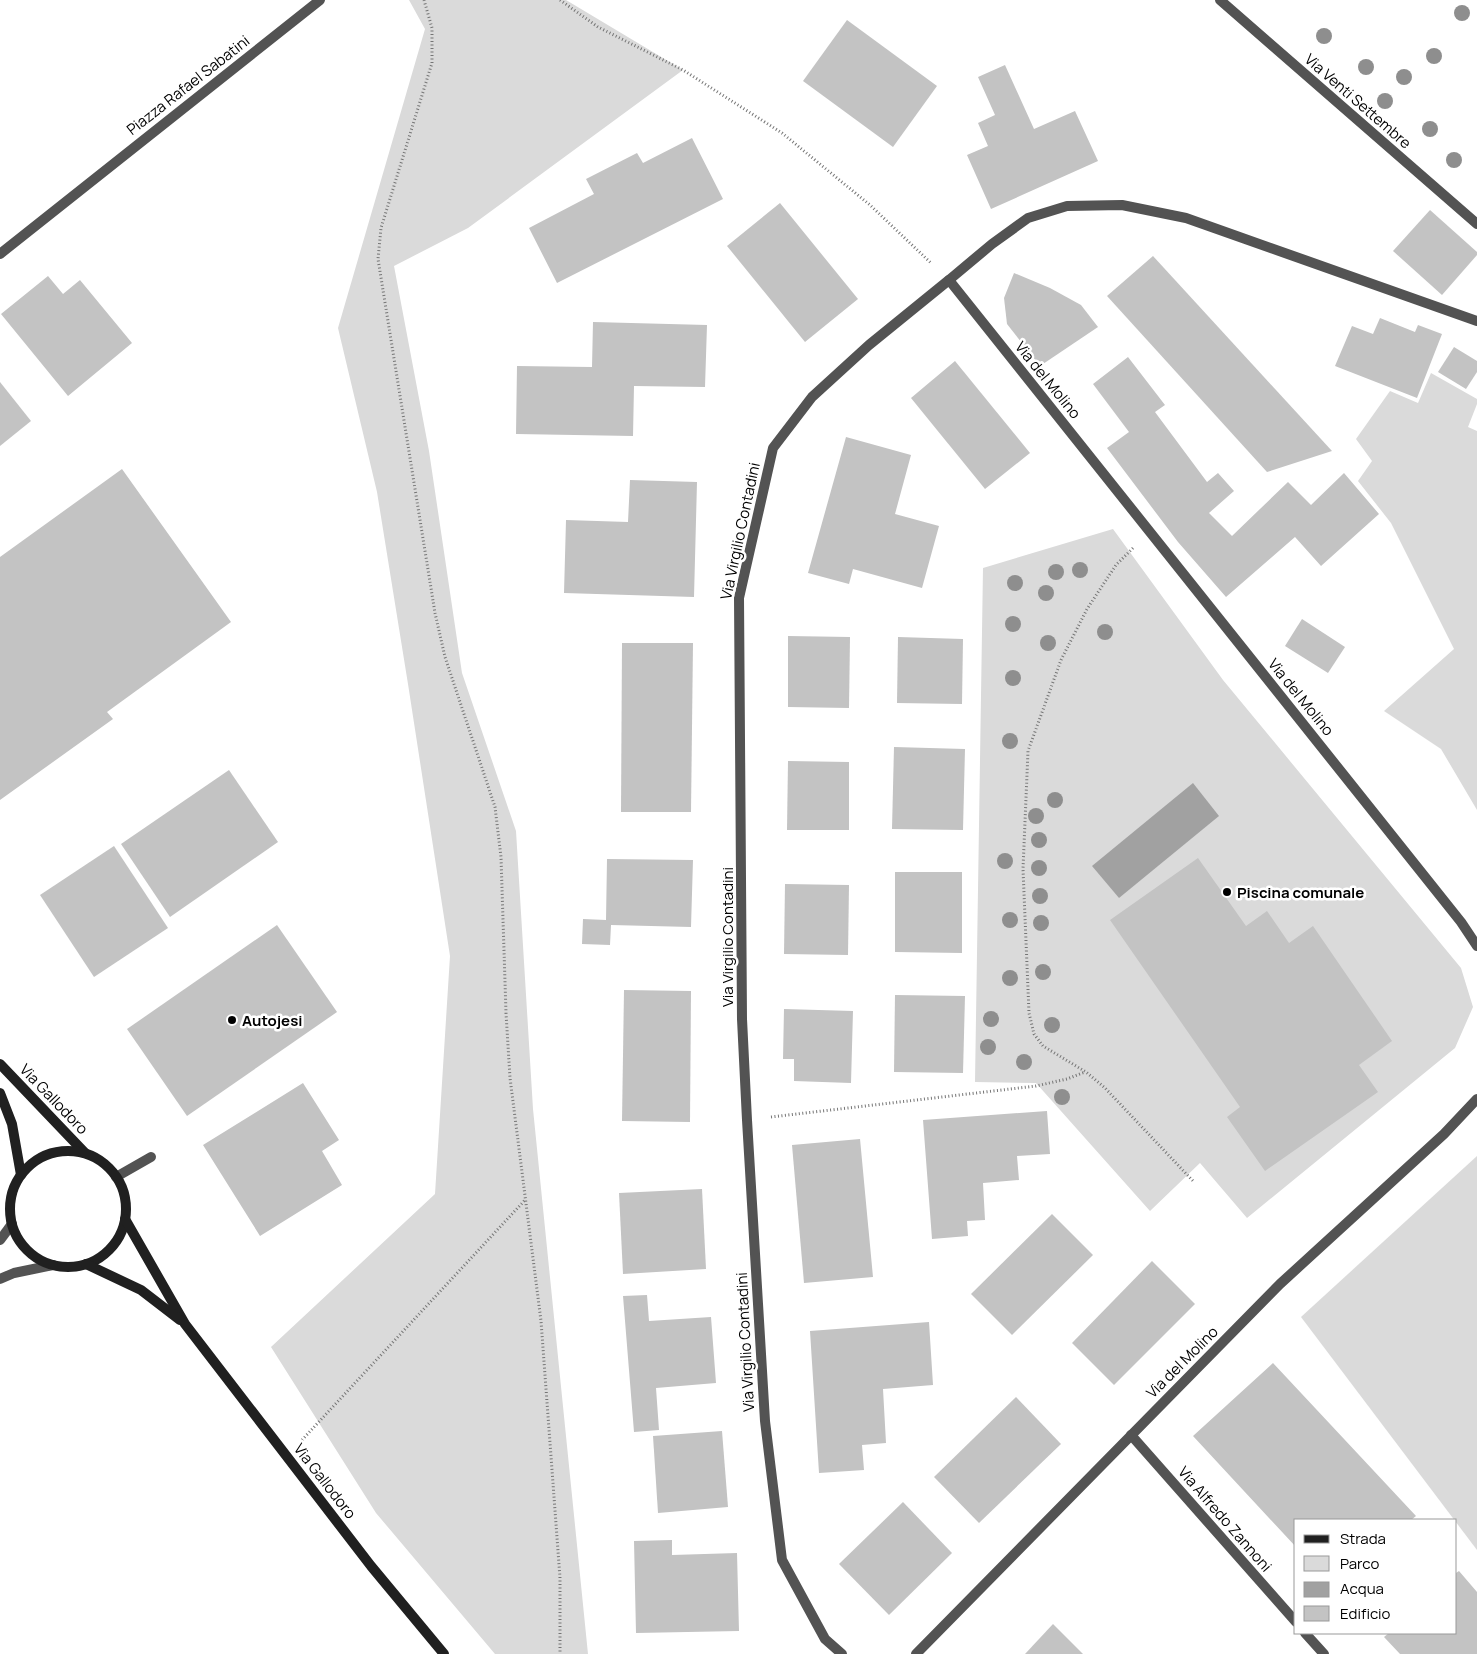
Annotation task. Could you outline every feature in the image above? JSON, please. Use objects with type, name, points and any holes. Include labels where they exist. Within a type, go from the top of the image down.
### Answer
[{"type":"main road","name":"Via Gallodoro","points":[[0,1064],[86,1154]]},
{"type":"main road","points":[[0,1093],[12,1124],[22,1175]]},
{"type":"main road","name":"Via Gallodoro","points":[[75,1151],[86,1154],[98,1159],[116,1177],[126,1200],[125,1219],[120,1235],[111,1248],[100,1258],[74,1267],[53,1265],[30,1253],[16,1235],[10,1210],[12,1196],[22,1175],[31,1165],[52,1154],[75,1151]]},
{"type":"main road","name":"Via Gallodoro","points":[[125,1219],[185,1324],[371,1566],[444,1654]]},
{"type":"main road","name":"Via Gallodoro","points":[[86,1264],[141,1290],[185,1324]]},
{"type":"street","name":"Piazza Rafael Sabatini","points":[[0,254],[320,0]]},
{"type":"street","name":"Via Venti Settembre","points":[[1220,0],[1477,224]]},
{"type":"street","points":[[949,280],[992,244],[1028,218],[1067,206],[1122,204],[1186,218],[1477,321]]},
{"type":"street","name":"Via del Molino","points":[[949,280],[1448,906],[1477,946]]},
{"type":"street","name":"Via Virgilio Contadini","points":[[842,1654],[825,1639],[782,1560],[765,1421],[742,1019],[739,598],[773,448],[812,397],[869,345],[949,280]]},
{"type":"street","name":"Via del Molino","points":[[916,1654],[1280,1284],[1444,1134],[1477,1099]]},
{"type":"street","points":[[116,1177],[150,1157]]},
{"type":"street","points":[[0,1240],[12,1224]]},
{"type":"street","points":[[0,1279],[14,1273],[53,1265]]},
{"type":"street","name":"Via Alfredo Zannoni","points":[[1131,1435],[1294,1620]]},
{"type":"street","points":[[1306,1634],[1324,1654]]},
{"type":"path","points":[[424,0],[432,28],[432,63],[381,228],[378,259],[435,613],[445,657],[494,807],[501,857],[510,1078],[540,1321],[560,1578],[560,1654]]},
{"type":"path","points":[[560,0],[598,27],[683,70],[782,133],[870,205],[949,280]]},
{"type":"path","points":[[1149,530],[1116,565],[1087,609],[1061,660],[1028,751],[1024,869],[1029,1013],[1034,1034],[1043,1046],[1086,1072],[1105,1088],[1194,1182]]},
{"type":"path","points":[[747,1120],[1036,1086],[1067,1079],[1086,1072]]},
{"type":"path","points":[[287,1457],[526,1199]]},
{"type":"green space","points":[[409,0],[566,0],[683,70],[468,228],[394,266],[429,451],[462,673],[516,831],[533,1109],[588,1654],[495,1654],[376,1513],[271,1347],[435,1194],[450,956],[377,492],[338,328],[425,29]]},
{"type":"green space","points":[[1431,373],[1477,399],[1477,404],[1468,427],[1477,431],[1477,810],[1441,749],[1384,711],[1454,649],[1391,523],[1358,481],[1372,461],[1356,439],[1390,391],[1418,403]]},
{"type":"green space","name":"Piscina comunale","points":[[1113,529],[1223,680],[1461,968],[1473,1007],[1455,1048],[1247,1218],[1200,1163],[1150,1211],[1036,1083],[975,1082],[983,568]]},
{"type":"green space","points":[[1477,1156],[1477,1550],[1457,1524],[1457,1519],[1454,1519],[1301,1317]]},
{"type":"water","points":[[1193,783],[1219,816],[1119,898],[1092,866]]},
{"type":"building","points":[[847,20],[937,86],[893,147],[803,81]]},
{"type":"building","points":[[1005,65],[1034,129],[1075,111],[1098,161],[991,209],[967,155],[988,146],[978,123],[995,115],[978,77]]},
{"type":"building","points":[[692,138],[723,199],[557,283],[529,228],[594,194],[586,179],[637,153],[643,163]]},
{"type":"building","points":[[780,203],[858,299],[805,342],[727,246]]},
{"type":"building","points":[[1430,210],[1477,252],[1477,255],[1442,295],[1393,251]]},
{"type":"building","points":[[1153,256],[1332,451],[1267,472],[1107,296]]},
{"type":"building","points":[[1014,273],[1050,288],[1081,305],[1098,327],[1040,366],[1007,324],[1004,298]]},
{"type":"building","points":[[48,276],[63,294],[80,280],[132,343],[68,396],[1,314]]},
{"type":"building","points":[[1380,318],[1415,332],[1418,325],[1442,334],[1417,398],[1335,366],[1352,326],[1373,334]]},
{"type":"building","points":[[593,322],[707,325],[705,387],[634,386],[633,436],[516,434],[517,366],[592,367]]},
{"type":"building","points":[[1454,347],[1477,361],[1477,372],[1466,389],[1438,372]]},
{"type":"building","points":[[1128,357],[1165,405],[1155,412],[1207,482],[1218,473],[1234,491],[1209,513],[1232,536],[1288,482],[1311,505],[1344,473],[1379,514],[1321,566],[1295,537],[1226,597],[1178,542],[1107,448],[1129,432],[1093,384]]},
{"type":"building","points":[[955,361],[1030,453],[985,489],[911,398]]},
{"type":"building","points":[[0,382],[31,421],[0,446]]},
{"type":"building","points":[[846,437],[911,455],[895,514],[939,526],[922,588],[853,569],[849,584],[808,573]]},
{"type":"building","points":[[122,469],[231,622],[107,712],[113,719],[0,800],[0,557]]},
{"type":"building","points":[[630,480],[697,482],[694,597],[564,593],[566,520],[628,522]]},
{"type":"building","points":[[1302,619],[1345,647],[1328,673],[1285,646]]},
{"type":"building","points":[[788,636],[850,637],[849,708],[788,707]]},
{"type":"building","points":[[898,637],[963,639],[962,704],[897,703]]},
{"type":"building","points":[[622,643],[693,643],[691,812],[621,812]]},
{"type":"building","points":[[894,747],[965,749],[963,830],[892,829]]},
{"type":"building","points":[[788,761],[849,762],[849,830],[787,830]]},
{"type":"building","points":[[229,770],[278,842],[170,917],[121,844]]},
{"type":"building","points":[[114,846],[168,928],[94,977],[40,895]]},
{"type":"building","points":[[1198,858],[1246,926],[1267,911],[1289,943],[1313,926],[1392,1041],[1359,1065],[1378,1092],[1265,1171],[1227,1117],[1240,1107],[1110,920]]},
{"type":"building","points":[[607,859],[693,860],[691,927],[611,925],[610,945],[582,944],[583,919],[606,920]]},
{"type":"building","points":[[895,872],[962,872],[962,953],[895,952]]},
{"type":"building","points":[[785,884],[849,885],[848,955],[784,954]]},
{"type":"building","name":"Autojesi","points":[[277,925],[337,1012],[187,1116],[127,1029]]},
{"type":"building","points":[[624,990],[691,991],[690,1122],[622,1121]]},
{"type":"building","points":[[895,995],[965,996],[963,1073],[894,1072]]},
{"type":"building","points":[[784,1009],[853,1011],[851,1083],[794,1081],[794,1059],[783,1059]]},
{"type":"building","points":[[303,1083],[339,1140],[322,1151],[342,1185],[260,1236],[203,1145]]},
{"type":"building","points":[[1047,1111],[1050,1154],[1017,1156],[1019,1180],[983,1183],[985,1220],[967,1221],[968,1236],[932,1239],[923,1120]]},
{"type":"building","points":[[860,1139],[873,1277],[804,1283],[792,1145]]},
{"type":"building","points":[[702,1189],[706,1269],[623,1274],[619,1193]]},
{"type":"building","points":[[1052,1214],[1093,1255],[1012,1335],[971,1294]]},
{"type":"building","points":[[1152,1261],[1195,1304],[1114,1385],[1072,1343]]},
{"type":"building","points":[[647,1295],[649,1321],[711,1317],[716,1383],[656,1388],[659,1430],[634,1432],[623,1296]]},
{"type":"building","points":[[929,1322],[933,1385],[883,1389],[886,1443],[862,1445],[864,1470],[819,1473],[810,1331]]},
{"type":"building","points":[[1273,1363],[1416,1516],[1412,1519],[1294,1519],[1294,1545],[1193,1436]]},
{"type":"building","points":[[1016,1397],[1061,1444],[979,1523],[934,1477]]},
{"type":"building","points":[[722,1431],[728,1507],[658,1513],[653,1436]]},
{"type":"building","points":[[903,1502],[952,1553],[889,1615],[839,1564]]},
{"type":"building","points":[[672,1540],[672,1555],[737,1553],[739,1631],[636,1633],[634,1541]]},
{"type":"building","points":[[1459,1571],[1477,1592],[1477,1654],[1400,1654],[1384,1637],[1388,1634],[1457,1634],[1457,1572]]},
{"type":"building","points":[[1053,1624],[1083,1654],[1025,1654]]},
{"type":"place","name":"Piscina comunale","points":[[1227,892]]},
{"type":"place","name":"Autojesi","points":[[232,1020]]}]
